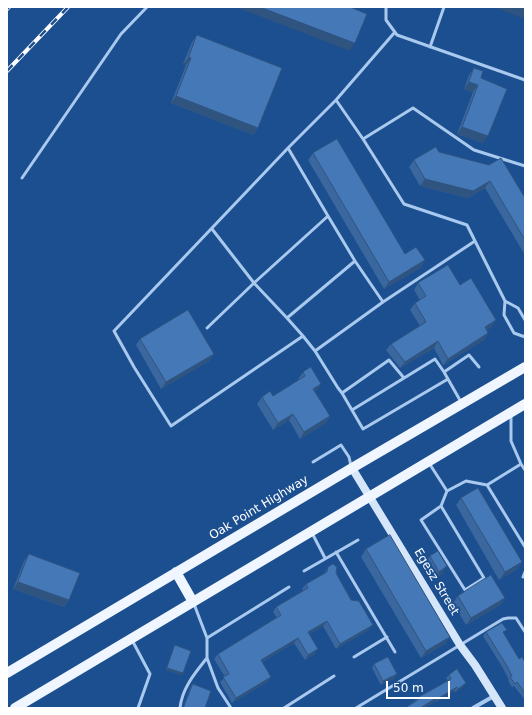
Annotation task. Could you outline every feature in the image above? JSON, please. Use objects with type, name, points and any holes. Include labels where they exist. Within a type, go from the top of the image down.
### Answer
[{"type":"main road","name":"Oak Point Highway","points":[[7,673],[525,367]]},
{"type":"main road","points":[[15,708],[525,404]]},
{"type":"main road","points":[[176,572],[193,602]]},
{"type":"street","name":"Egesz Street","points":[[352,468],[460,645],[475,665],[502,708]]},
{"type":"street","points":[[473,708],[494,696]]},
{"type":"lane","points":[[22,178],[121,34],[147,7]]},
{"type":"lane","points":[[386,7],[386,20],[397,35],[525,80]]},
{"type":"lane","points":[[430,47],[444,7]]},
{"type":"lane","points":[[303,336],[171,426],[134,367],[114,331],[288,148],[336,100],[395,32]]},
{"type":"lane","points":[[336,100],[363,139],[404,204],[467,225],[505,301],[504,315],[514,333],[525,337]]},
{"type":"lane","points":[[363,139],[412,108],[474,150],[525,166]]},
{"type":"lane","points":[[288,148],[355,261],[383,302]]},
{"type":"lane","points":[[207,328],[328,216]]},
{"type":"lane","points":[[212,229],[254,283],[315,351],[363,429],[448,379]]},
{"type":"lane","points":[[315,351],[383,302],[475,241]]},
{"type":"lane","points":[[287,318],[355,261]]},
{"type":"lane","points":[[505,301],[518,308],[525,320]]},
{"type":"lane","points":[[444,372],[470,355],[479,367]]},
{"type":"lane","points":[[352,410],[435,359],[462,404]]},
{"type":"lane","points":[[342,393],[390,360],[404,378]]},
{"type":"lane","points":[[511,412],[511,441],[525,470]]},
{"type":"lane","points":[[313,462],[341,445],[349,458],[352,468]]},
{"type":"lane","points":[[428,462],[447,491]]},
{"type":"lane","points":[[441,506],[484,578],[465,590],[421,520],[441,506],[447,491],[466,481],[486,485],[521,464]]},
{"type":"lane","points":[[486,485],[525,547]]},
{"type":"lane","points":[[311,532],[325,558]]},
{"type":"lane","points":[[521,540],[525,538]]},
{"type":"lane","points":[[304,571],[358,540]]},
{"type":"lane","points":[[336,552],[395,652]]},
{"type":"lane","points":[[523,577],[525,572]]},
{"type":"lane","points":[[207,638],[289,588]]},
{"type":"lane","points":[[193,602],[207,638],[208,658],[218,688],[231,708]]},
{"type":"lane","points":[[356,708],[503,619],[516,618],[525,632]]},
{"type":"lane","points":[[354,657],[387,638]]},
{"type":"lane","points":[[132,639],[150,674],[138,708]]},
{"type":"lane","points":[[180,708],[181,700],[190,680],[208,658]]},
{"type":"lane","points":[[284,708],[334,676]]},
{"type":"building","points":[[260,7],[350,7],[367,14],[355,43]]},
{"type":"building","points":[[197,35],[282,68],[258,128],[176,96],[191,58],[189,57]]},
{"type":"building","points":[[474,68],[483,71],[481,78],[507,89],[488,136],[462,127],[478,85],[469,82]]},
{"type":"building","points":[[337,139],[405,254],[416,247],[425,260],[389,282],[313,153]]},
{"type":"building","points":[[436,147],[439,152],[489,165],[501,158],[525,198],[525,240],[490,181],[473,191],[425,179],[414,160]]},
{"type":"building","points":[[448,265],[460,285],[471,278],[496,320],[485,327],[488,333],[448,359],[438,341],[405,362],[391,344],[426,322],[415,303],[426,296],[418,283]]},
{"type":"building","points":[[188,310],[214,354],[166,382],[140,339]]},
{"type":"building","points":[[311,367],[321,384],[313,389],[330,416],[304,432],[293,414],[278,423],[262,397],[270,391],[273,396],[305,376],[303,372]]},
{"type":"building","points":[[478,488],[522,562],[505,572],[461,498]]},
{"type":"building","points":[[390,535],[450,637],[426,651],[366,549]]},
{"type":"building","points":[[438,551],[447,566],[439,572],[430,556]]},
{"type":"building","points":[[29,554],[80,573],[69,600],[18,582]]},
{"type":"building","points":[[333,564],[337,567],[336,573],[351,600],[359,601],[373,625],[340,644],[327,621],[308,632],[318,649],[308,655],[298,638],[261,660],[271,677],[236,698],[223,677],[229,674],[218,654],[281,615],[276,607],[308,588],[306,584],[327,572],[328,567]]},
{"type":"building","points":[[491,575],[505,598],[471,618],[458,596]]},
{"type":"building","points":[[502,623],[507,630],[503,632],[519,659],[522,657],[525,662],[525,693],[517,682],[515,684],[510,677],[512,676],[507,666],[486,632]]},
{"type":"building","points":[[175,645],[191,651],[183,673],[167,668]]},
{"type":"building","points":[[388,657],[397,674],[383,681],[374,664]]},
{"type":"building","points":[[457,669],[466,683],[458,689],[457,687],[420,708],[405,708],[418,700],[417,698],[451,679],[449,675]]},
{"type":"building","points":[[193,684],[211,691],[205,708],[184,707]]},
{"type":"railway","points":[[7,71],[68,7]]}]
